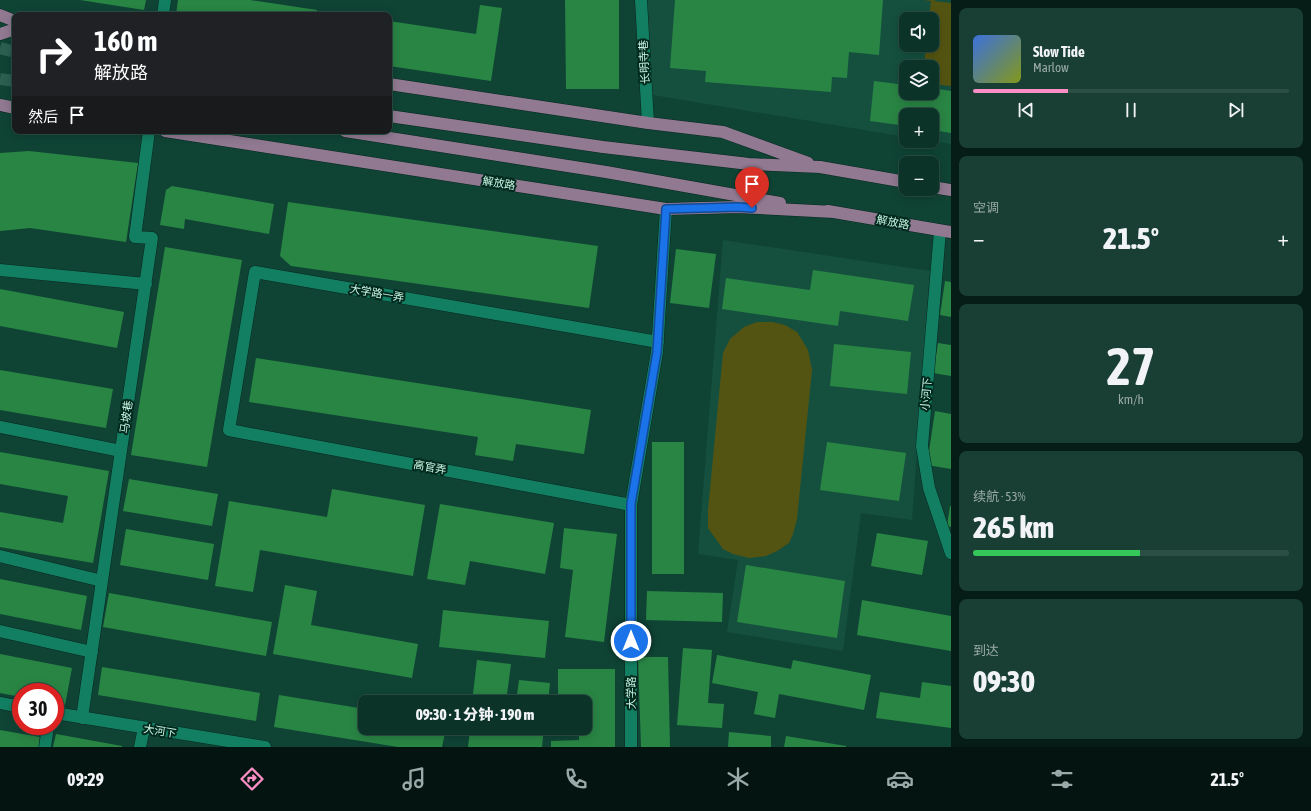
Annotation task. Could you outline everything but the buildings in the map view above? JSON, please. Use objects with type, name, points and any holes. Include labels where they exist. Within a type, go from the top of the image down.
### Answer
[{"type":"main road","points":[[0,15],[12,19]]},
{"type":"main road","points":[[0,34],[12,30]]},
{"type":"main road","points":[[392,84],[648,123],[722,132],[820,167]]},
{"type":"main road","points":[[0,105],[12,107]]},
{"type":"main road","points":[[392,116],[603,147],[741,163],[820,167],[899,181]]},
{"type":"main road","name":"解放路","points":[[184,134],[666,209],[738,207],[834,212]]},
{"type":"main road","name":"解放路","points":[[364,134],[614,173],[945,232]]},
{"type":"main road","points":[[939,188],[951,190]]},
{"type":"street","points":[[163,12],[165,0]]},
{"type":"street","name":"长明寺巷","points":[[641,0],[648,123]]},
{"type":"street","name":"马坡巷","points":[[82,718],[152,238],[135,237],[149,134]]},
{"type":"street","name":"大学路","points":[[631,747],[631,504],[657,352],[666,209]]},
{"type":"street","name":"小河下","points":[[945,232],[922,446],[929,488],[951,553]]},
{"type":"street","points":[[0,270],[146,284]]},
{"type":"street","name":"大学路一弄","points":[[229,430],[255,272],[658,342]]},
{"type":"street","points":[[0,426],[121,451]]},
{"type":"street","name":"高官弄","points":[[229,430],[631,504]]},
{"type":"street","points":[[0,556],[102,581]]},
{"type":"street","points":[[0,631],[92,652]]},
{"type":"street","points":[[0,703],[12,705]]},
{"type":"street","name":"大河下","points":[[64,715],[266,747]]},
{"type":"street","points":[[140,747],[144,728]]},
{"type":"street","points":[[45,747],[47,735]]},
{"type":"shaded area","points":[[642,0],[951,0],[951,144],[939,142],[939,108],[899,108],[899,136],[647,94]]},
{"type":"shaded area","points":[[924,0],[937,0],[933,1],[951,3],[951,86],[939,85],[939,60],[925,60],[925,52],[939,52],[939,12],[930,12],[931,1]]},
{"type":"shaded area","points":[[723,240],[930,271],[912,520],[861,513],[843,651],[727,632],[738,560],[698,554]]},
{"type":"shaded area","points":[[757,322],[772,322],[785,325],[797,332],[808,350],[812,370],[797,519],[793,534],[789,543],[777,551],[766,556],[749,558],[733,554],[723,549],[708,528],[708,510],[723,353],[730,339],[744,327]]},
{"type":"tunnel","points":[[0,48],[12,51]]},
{"type":"tunnel","points":[[0,79],[12,81]]},
{"type":"route","points":[[631,641],[631,504],[657,352],[666,209],[752,208]]}]
